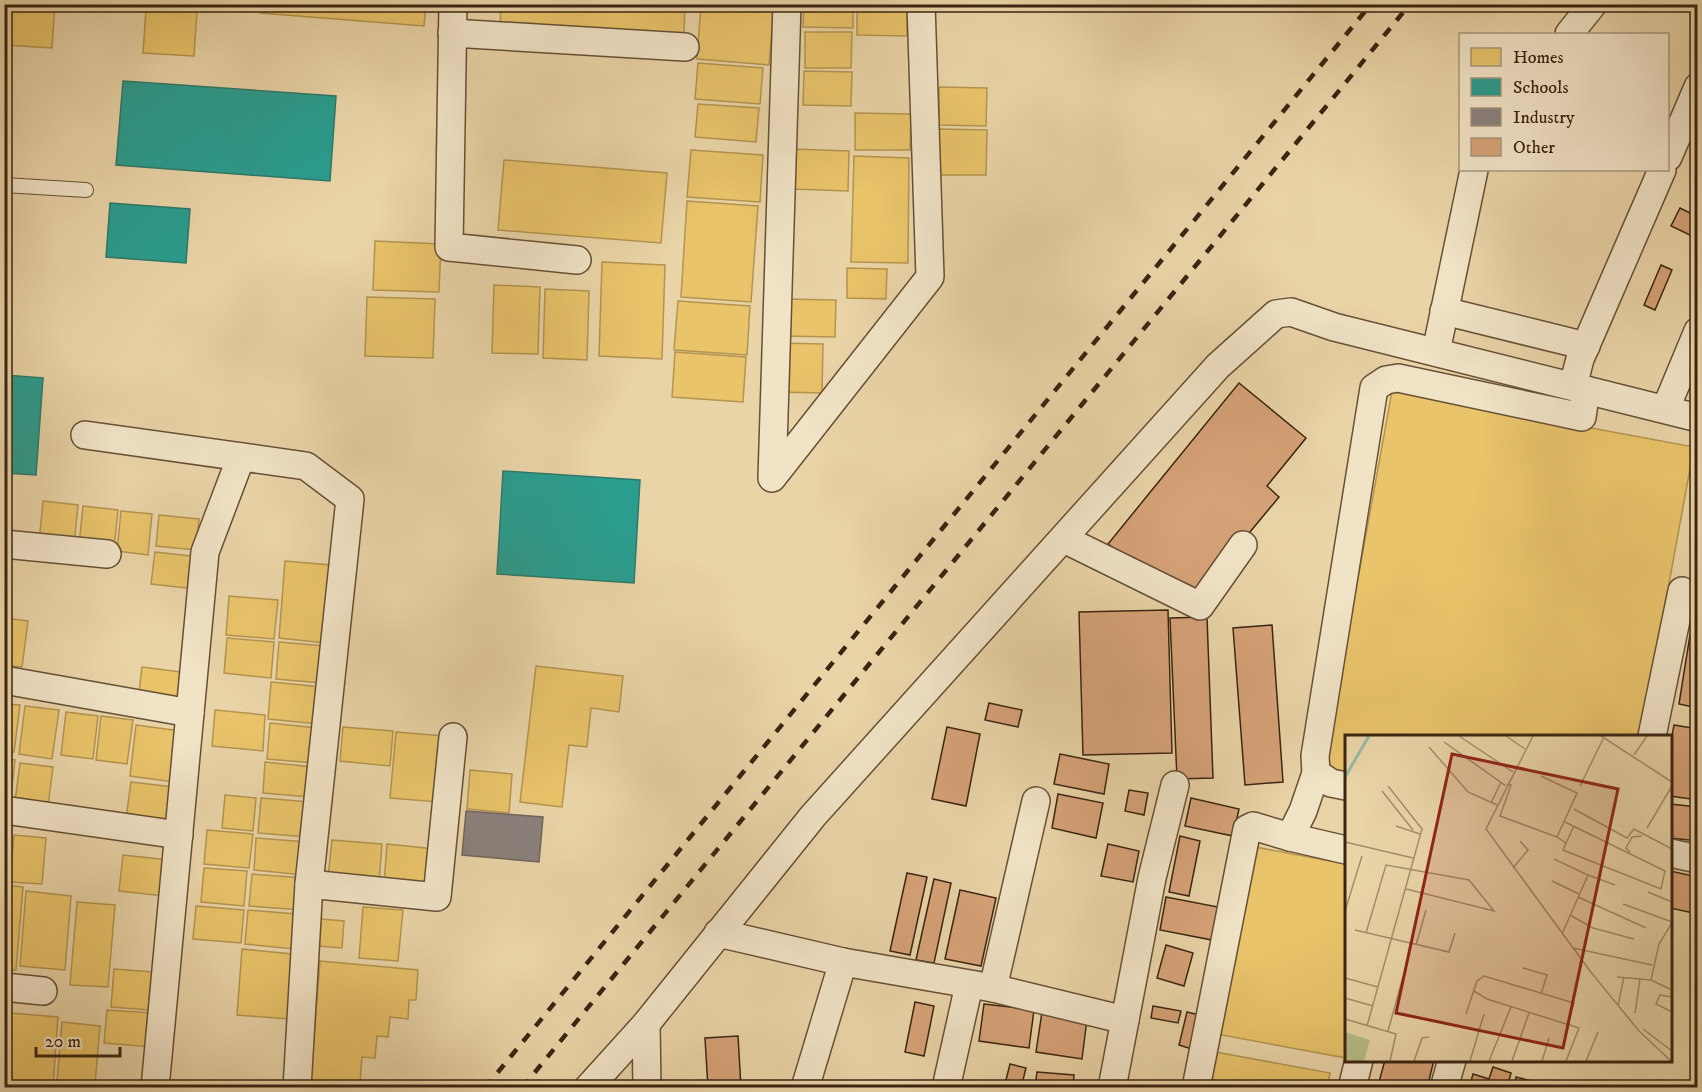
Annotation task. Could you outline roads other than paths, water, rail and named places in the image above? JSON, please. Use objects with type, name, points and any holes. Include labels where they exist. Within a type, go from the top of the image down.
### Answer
[{"type":"street","points":[[453,4],[449,248],[576,260]]},
{"type":"street","points":[[787,4],[772,478],[930,278],[921,4]]},
{"type":"street","points":[[1570,33],[1593,4]]},
{"type":"street","points":[[452,33],[685,47]]},
{"type":"street","points":[[1669,155],[1698,87]]},
{"type":"street","points":[[1410,381],[1429,350],[1444,311],[1474,171]]},
{"type":"street","points":[[1290,837],[1303,811],[1316,773],[1315,756],[1374,388],[1386,380],[1398,378],[1582,417],[1580,388],[1586,346],[1662,171]]},
{"type":"street","points":[[1444,311],[1586,346]]},
{"type":"street","points":[[588,1088],[646,1024],[813,816],[1218,366],[1276,314],[1291,312],[1334,327],[1666,408],[1698,418]]},
{"type":"street","points":[[1666,408],[1698,331]]},
{"type":"street","points":[[1458,391],[1467,360]]},
{"type":"street","points":[[85,435],[306,466],[350,499],[309,884],[297,1088]]},
{"type":"street","points":[[155,1088],[206,552],[241,457]]},
{"type":"street","points":[[1064,539],[1200,606],[1243,545]]},
{"type":"street","points":[[4,544],[107,554]]},
{"type":"street","points":[[1652,735],[1682,591]]},
{"type":"street","points":[[4,680],[190,713]]},
{"type":"street","points":[[309,884],[438,897],[453,737]]},
{"type":"street","points":[[1316,773],[1331,783],[1345,786]]},
{"type":"street","points":[[1112,1088],[1152,878],[1175,784]]},
{"type":"street","points":[[946,1088],[981,987],[1036,801]]},
{"type":"street","points":[[4,810],[179,835]]},
{"type":"street","points":[[1196,1088],[1247,829],[1253,826],[1345,850]]},
{"type":"street","points":[[1672,853],[1698,859]]},
{"type":"street","points":[[718,933],[843,962],[981,987],[1125,1020]]},
{"type":"street","points":[[805,1088],[843,962]]},
{"type":"street","points":[[4,987],[44,991]]},
{"type":"street","points":[[646,1024],[647,1088]]},
{"type":"street","points":[[1352,1088],[1358,1062]]},
{"type":"street","points":[[1444,1088],[1451,1062]]},
{"type":"lane","points":[[4,185],[86,190]]},
{"type":"railway","points":[[485,1088],[1371,4]]},
{"type":"railway","points":[[522,1088],[1410,4]]}]
